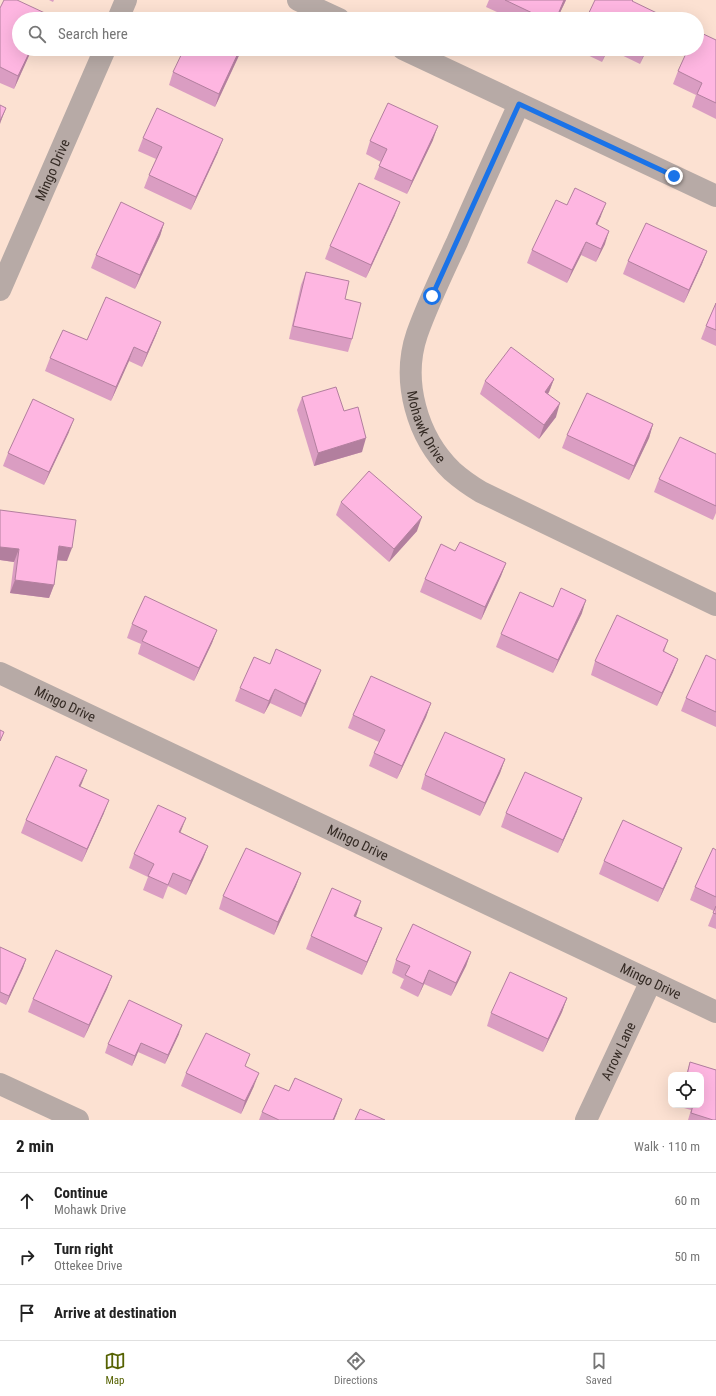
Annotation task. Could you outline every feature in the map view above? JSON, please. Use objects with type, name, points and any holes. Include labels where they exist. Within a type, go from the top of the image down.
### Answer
[{"type":"street","points":[[121,12],[126,0]]},
{"type":"street","points":[[298,0],[324,12]]},
{"type":"street","name":"Mingo Drive","points":[[0,290],[102,56]]},
{"type":"street","points":[[418,56],[716,196]]},
{"type":"street","name":"Mohawk Drive","points":[[519,104],[417,334],[411,370],[415,407],[421,424],[429,441],[451,470],[465,482],[481,492],[716,605]]},
{"type":"street","name":"Mingo Drive","points":[[0,673],[716,1012]]},
{"type":"street","name":"Arrow Lane","points":[[586,1120],[651,981]]},
{"type":"street","points":[[0,1084],[71,1119]]},
{"type":"building","points":[[4,0],[17,0],[43,12],[12,12],[12,56],[28,56],[18,76],[0,67],[0,8]]},
{"type":"building","points":[[505,0],[564,0],[559,12],[530,12]]},
{"type":"building","points":[[595,0],[633,0],[632,1],[655,12],[589,12]]},
{"type":"building","points":[[704,34],[716,40],[716,103],[697,94],[702,83],[678,71],[685,56],[704,56]]},
{"type":"building","points":[[181,56],[237,56],[219,94],[173,72]]},
{"type":"building","points":[[388,103],[438,126],[412,181],[379,166],[387,149],[370,141]]},
{"type":"building","points":[[0,105],[6,108],[0,121]]},
{"type":"building","points":[[157,108],[223,139],[196,197],[149,175],[162,147],[143,138]]},
{"type":"building","points":[[359,183],[400,202],[371,265],[330,246]]},
{"type":"building","points":[[575,188],[606,203],[596,224],[609,231],[601,249],[586,242],[572,270],[532,250],[556,200],[567,205]]},
{"type":"building","points":[[121,202],[164,223],[140,275],[96,255]]},
{"type":"building","points":[[646,223],[707,251],[689,290],[628,261]]},
{"type":"building","points":[[306,272],[349,281],[345,299],[361,303],[352,339],[293,326]]},
{"type":"building","points":[[106,297],[161,322],[147,353],[134,347],[116,387],[50,358],[63,330],[87,340]]},
{"type":"building","points":[[716,303],[716,330],[706,326]]},
{"type":"building","points":[[511,347],[554,379],[545,392],[560,403],[544,425],[485,381]]},
{"type":"building","points":[[336,387],[344,411],[358,407],[366,438],[318,453],[302,397]]},
{"type":"building","points":[[587,393],[653,424],[634,466],[567,435]]},
{"type":"building","points":[[33,399],[74,419],[49,472],[8,453]]},
{"type":"building","points":[[680,437],[716,454],[716,506],[659,479]]},
{"type":"building","points":[[369,471],[422,517],[394,549],[341,502]]},
{"type":"building","points":[[0,510],[76,520],[72,548],[59,546],[54,585],[15,580],[19,549],[0,547]]},
{"type":"building","points":[[460,542],[506,563],[485,607],[425,579],[441,544],[455,551]]},
{"type":"building","points":[[561,588],[586,600],[558,660],[501,634],[520,592],[553,607]]},
{"type":"building","points":[[145,596],[217,630],[199,668],[142,641],[147,631],[132,624]]},
{"type":"building","points":[[617,615],[668,640],[663,651],[678,659],[662,693],[595,661]]},
{"type":"building","points":[[276,649],[321,670],[305,704],[275,689],[269,701],[240,688],[254,657],[270,664]]},
{"type":"building","points":[[706,655],[716,660],[716,712],[686,698]]},
{"type":"building","points":[[371,676],[431,703],[402,766],[374,753],[385,730],[353,715]]},
{"type":"building","points":[[0,730],[4,732],[0,741]]},
{"type":"building","points":[[445,732],[505,759],[485,803],[425,775]]},
{"type":"building","points":[[56,756],[87,770],[79,786],[109,800],[87,849],[26,820]]},
{"type":"building","points":[[525,772],[582,798],[563,840],[506,813]]},
{"type":"building","points":[[158,805],[186,818],[179,832],[208,846],[191,881],[173,873],[168,885],[148,876],[154,864],[134,854]]},
{"type":"building","points":[[623,820],[682,848],[663,889],[604,861]]},
{"type":"building","points":[[246,848],[301,873],[278,922],[223,896]]},
{"type":"building","points":[[713,848],[716,850],[716,897],[695,887]]},
{"type":"building","points":[[332,888],[361,901],[354,916],[382,928],[367,962],[311,936]]},
{"type":"building","points":[[716,906],[716,914],[713,913]]},
{"type":"building","points":[[413,924],[471,952],[456,983],[429,970],[423,984],[405,975],[410,966],[396,960]]},
{"type":"building","points":[[0,947],[26,959],[9,996],[0,992]]},
{"type":"building","points":[[56,950],[112,976],[89,1025],[33,999]]},
{"type":"building","points":[[510,972],[567,998],[548,1039],[491,1013]]},
{"type":"building","points":[[129,1000],[182,1025],[168,1055],[141,1043],[135,1056],[108,1044]]},
{"type":"building","points":[[206,1033],[250,1054],[245,1066],[259,1073],[245,1101],[186,1073]]},
{"type":"building","points":[[690,1062],[716,1070],[716,1120],[691,1113],[692,1108],[704,1108],[704,1072],[688,1072]]},
{"type":"building","points":[[295,1078],[342,1099],[333,1120],[279,1120],[262,1112],[275,1085],[289,1091]]},
{"type":"building","points":[[360,1109],[385,1120],[355,1120]]},
{"type":"route","points":[[432,296],[519,104],[674,176]]}]
